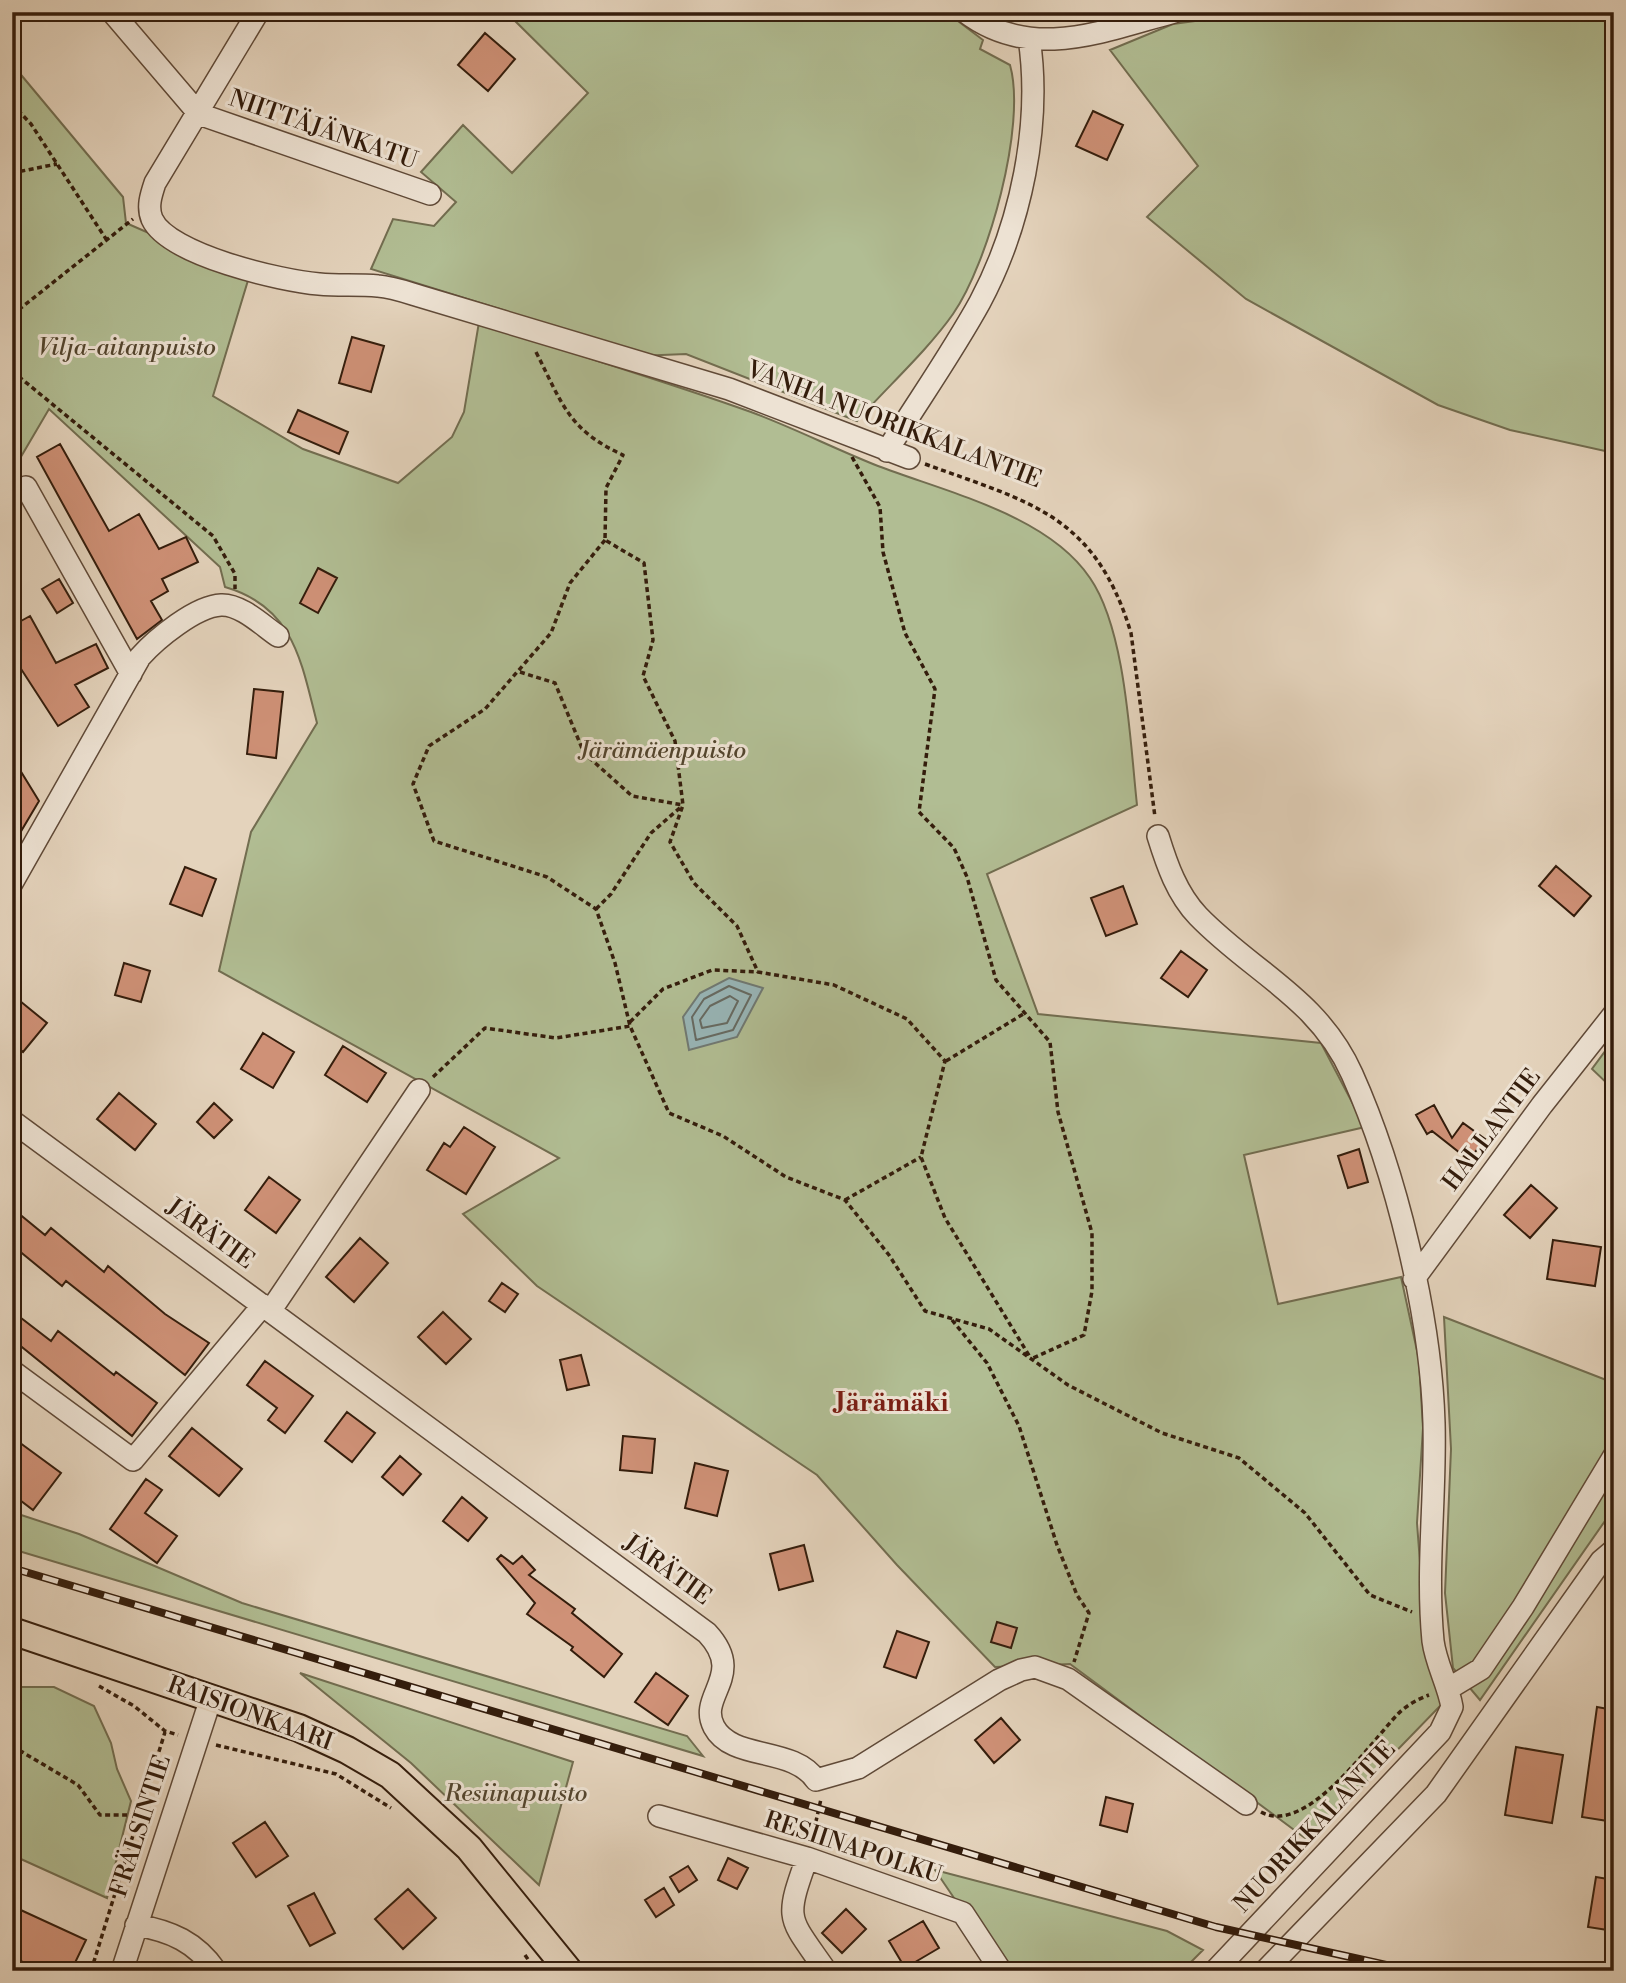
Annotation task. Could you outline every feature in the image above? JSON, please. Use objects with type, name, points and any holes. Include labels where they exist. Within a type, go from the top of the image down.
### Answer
[{"type":"main road","name":"RAISIONKAARI","points":[[12,1631],[299,1728],[390,1775],[462,1840],[569,1971]]},
{"type":"street","points":[[112,12],[199,114]]},
{"type":"street","points":[[150,209],[155,183],[258,12]]},
{"type":"street","points":[[965,12],[996,29],[1046,41],[1099,34],[1174,12]]},
{"type":"street","points":[[887,451],[981,301],[1007,238],[1023,176],[1032,118],[1034,70],[1029,38]]},
{"type":"street","name":"NIITTÄJÄNKATU","points":[[199,114],[430,194]]},
{"type":"street","name":"VANHA NUORIKKALANTIE","points":[[150,209],[160,231],[169,238],[212,257],[271,276],[318,284],[381,286],[729,389],[909,458]]},
{"type":"street","points":[[26,487],[131,674]]},
{"type":"street","points":[[12,883],[19,855],[146,650],[168,631],[205,610],[221,605],[236,608],[278,636]]},
{"type":"street","points":[[1158,836],[1170,873],[1198,916],[1289,990],[1316,1017],[1338,1047],[1352,1074],[1396,1195],[1414,1279],[1432,1394],[1430,1595],[1437,1660],[1448,1689],[1481,1669],[1523,1607],[1614,1456]]},
{"type":"street","name":"HALLANTIE","points":[[1414,1279],[1542,1105],[1614,1014]]},
{"type":"street","points":[[12,1371],[133,1460],[267,1307],[419,1090]]},
{"type":"street","name":"JÄRÄTIE","points":[[12,1121],[707,1633],[719,1645],[723,1661],[723,1678],[710,1712],[713,1726],[722,1738],[733,1744],[799,1764],[809,1770],[816,1780]]},
{"type":"street","points":[[1265,1971],[1436,1794],[1569,1606],[1614,1550]]},
{"type":"street","points":[[816,1780],[858,1768],[999,1680],[1035,1667],[1069,1679],[1246,1804]]},
{"type":"street","name":"NUORIKKALANTIE","points":[[1215,1971],[1440,1732],[1452,1707],[1448,1689]]},
{"type":"street","name":"FRÄLSINTIE","points":[[122,1971],[211,1698]]},
{"type":"street","name":"RESIINAPOLKU","points":[[659,1816],[807,1858],[963,1913],[1001,1971]]},
{"type":"street","points":[[807,1858],[791,1903],[791,1916],[827,1971]]},
{"type":"street","points":[[136,1925],[179,1937],[198,1947],[216,1971]]},
{"type":"path","points":[[12,104],[31,124],[106,239]]},
{"type":"path","points":[[12,173],[57,164]]},
{"type":"path","points":[[12,315],[106,239],[150,209]]},
{"type":"path","points":[[523,328],[567,413],[593,441],[623,455],[606,488],[605,540],[570,583],[551,633],[485,709],[429,746],[413,784],[434,841],[547,877],[596,909],[615,963],[630,1024],[669,1113],[723,1136],[786,1177],[845,1200],[888,1255],[926,1311],[989,1329],[1068,1385],[1162,1433],[1239,1458],[1305,1513],[1370,1595],[1433,1621]]},
{"type":"path","points":[[12,371],[214,536],[235,574],[236,608]]},
{"type":"path","points":[[839,433],[880,507],[883,552],[905,633],[935,689],[919,812],[954,848],[967,877],[996,980],[1050,1042],[1058,1112],[1092,1233],[1092,1291],[1084,1335],[1031,1359]]},
{"type":"path","name":"VANHA NUORIKKALANTIE","points":[[909,458],[1026,501],[1058,519],[1082,542],[1106,573],[1122,604],[1131,633],[1158,836]]},
{"type":"path","points":[[605,540],[643,563],[653,640],[643,677],[675,741],[683,805],[670,842],[694,883],[737,926],[758,972]]},
{"type":"path","points":[[519,672],[555,683],[584,753],[632,796],[683,805]]},
{"type":"path","points":[[596,909],[611,894],[651,833],[683,805]]},
{"type":"path","points":[[419,1090],[485,1028],[556,1038],[630,1024],[663,989],[712,970],[758,972],[834,985],[907,1019],[945,1061]]},
{"type":"path","points":[[1025,1013],[945,1061],[921,1157],[945,1218],[1031,1359]]},
{"type":"path","points":[[845,1200],[921,1157]]},
{"type":"path","points":[[951,1318],[987,1363],[1019,1426],[1057,1545],[1077,1595],[1089,1613],[1069,1679]]},
{"type":"path","points":[[90,1680],[134,1706],[165,1731],[336,1774],[394,1811]]},
{"type":"path","points":[[1246,1804],[1266,1815],[1283,1816],[1304,1810],[1363,1758],[1398,1714],[1420,1699],[1448,1689]]},
{"type":"path","points":[[92,1971],[165,1731]]},
{"type":"path","points":[[12,1746],[78,1785],[100,1815],[139,1815]]},
{"type":"path","points":[[807,1858],[821,1808],[820,1790],[816,1780]]},
{"type":"path","points":[[522,1951],[536,1971]]},
{"type":"green space","points":[[506,12],[946,12],[983,40],[980,49],[1010,65],[1014,91],[1009,157],[1001,193],[979,262],[953,314],[857,421],[686,354],[613,357],[518,320],[506,311],[371,269],[393,219],[434,226],[456,202],[421,172],[463,125],[512,173],[588,93]]},
{"type":"green space","points":[[1261,12],[1614,12],[1614,450],[1605,451],[1510,430],[1438,405],[1246,299],[1147,217],[1198,166],[1110,50],[1173,24]]},
{"type":"green space","name":"Järämäenpuisto","points":[[12,64],[123,197],[126,223],[249,277],[213,396],[303,449],[398,483],[452,437],[464,412],[479,322],[751,412],[878,466],[994,508],[1049,538],[1072,556],[1090,578],[1102,600],[1119,656],[1129,719],[1137,805],[987,874],[1038,1014],[1321,1043],[1365,1127],[1244,1155],[1278,1304],[1401,1277],[1419,1360],[1423,1428],[1417,1523],[1427,1655],[1442,1704],[1309,1841],[1070,1664],[995,1667],[897,1565],[817,1475],[537,1286],[463,1214],[559,1158],[219,971],[251,832],[317,723],[299,658],[280,622],[248,596],[225,587],[220,567],[49,409],[12,472]]},
{"type":"green space","points":[[1614,1039],[1614,1090],[1592,1069]]},
{"type":"green space","points":[[1444,1317],[1614,1383],[1614,1508],[1480,1700],[1453,1668],[1445,1593],[1451,1449]]},
{"type":"green space","points":[[12,1512],[79,1534],[242,1603],[687,1736],[703,1756],[12,1549]]},
{"type":"green space","name":"Resiinapuisto","points":[[300,1673],[573,1762],[539,1885],[411,1763]]},
{"type":"green space","points":[[12,1687],[54,1687],[94,1706],[111,1743],[117,1769],[131,1801],[107,1898],[12,1855]]},
{"type":"green space","points":[[935,1870],[1167,1931],[1203,1950],[1182,1971],[997,1971],[971,1923]]},
{"type":"water","points":[[729,978],[763,988],[737,1037],[689,1050],[683,1017],[700,993]]},
{"type":"building","points":[[485,33],[515,59],[488,91],[458,65]]},
{"type":"building","points":[[1093,111],[1123,125],[1107,160],[1076,146]]},
{"type":"building","points":[[352,337],[384,346],[371,392],[339,383]]},
{"type":"building","points":[[298,410],[348,432],[339,454],[288,432]]},
{"type":"building","points":[[60,444],[109,531],[139,514],[159,549],[186,537],[198,562],[162,579],[168,591],[151,601],[162,620],[137,639],[37,457]]},
{"type":"building","points":[[318,568],[337,578],[318,613],[300,603]]},
{"type":"building","points":[[59,579],[73,603],[57,613],[42,589]]},
{"type":"building","points":[[30,616],[56,663],[96,644],[108,668],[75,685],[89,707],[58,726],[12,655],[12,626]]},
{"type":"building","points":[[254,689],[283,692],[276,758],[247,754]]},
{"type":"building","points":[[12,757],[39,801],[20,833],[12,819]]},
{"type":"building","points":[[1556,866],[1591,896],[1574,916],[1539,886]]},
{"type":"building","points":[[185,867],[216,879],[202,916],[170,904]]},
{"type":"building","points":[[1123,886],[1137,924],[1106,936],[1091,898]]},
{"type":"building","points":[[1181,951],[1207,970],[1188,997],[1161,978]]},
{"type":"building","points":[[124,963],[150,971],[141,1002],[115,995]]},
{"type":"building","points":[[20,1001],[47,1023],[23,1052],[12,1043],[12,1010]]},
{"type":"building","points":[[263,1033],[294,1052],[273,1088],[241,1069]]},
{"type":"building","points":[[343,1046],[386,1073],[367,1102],[325,1075]]},
{"type":"building","points":[[119,1093],[156,1124],[135,1150],[97,1119]]},
{"type":"building","points":[[214,1103],[232,1120],[214,1138],[197,1122]]},
{"type":"building","points":[[1434,1105],[1452,1138],[1463,1123],[1485,1139],[1469,1160],[1432,1131],[1427,1134],[1416,1115]]},
{"type":"building","points":[[464,1127],[495,1147],[466,1194],[427,1170],[444,1143],[450,1147]]},
{"type":"building","points":[[1359,1149],[1368,1182],[1348,1188],[1338,1156]]},
{"type":"building","points":[[269,1177],[300,1200],[276,1233],[245,1210]]},
{"type":"building","points":[[1531,1185],[1557,1208],[1530,1238],[1504,1215]]},
{"type":"building","points":[[12,1208],[45,1235],[51,1228],[104,1272],[108,1266],[165,1314],[209,1343],[185,1375],[66,1281],[62,1286],[12,1245]]},
{"type":"building","points":[[360,1238],[388,1263],[354,1302],[326,1277]]},
{"type":"building","points":[[1553,1240],[1601,1247],[1595,1286],[1547,1279]]},
{"type":"building","points":[[502,1283],[518,1294],[505,1312],[489,1301]]},
{"type":"building","points":[[12,1311],[51,1341],[58,1331],[114,1375],[116,1372],[157,1403],[132,1436],[12,1339]]},
{"type":"building","points":[[443,1312],[471,1339],[446,1364],[418,1337]]},
{"type":"building","points":[[581,1355],[589,1385],[567,1390],[560,1360]]},
{"type":"building","points":[[265,1361],[313,1396],[285,1433],[268,1420],[277,1408],[247,1385]]},
{"type":"building","points":[[347,1412],[375,1433],[352,1462],[325,1441]]},
{"type":"building","points":[[192,1428],[242,1469],[219,1496],[169,1456]]},
{"type":"building","points":[[623,1436],[655,1439],[652,1473],[620,1470]]},
{"type":"building","points":[[12,1437],[61,1473],[33,1510],[12,1494]]},
{"type":"building","points":[[400,1456],[421,1474],[403,1495],[382,1477]]},
{"type":"building","points":[[695,1463],[728,1471],[717,1516],[685,1508]]},
{"type":"building","points":[[146,1479],[162,1490],[145,1513],[177,1536],[157,1563],[110,1529]]},
{"type":"building","points":[[462,1497],[487,1518],[468,1541],[443,1521]]},
{"type":"building","points":[[804,1545],[813,1581],[779,1590],[770,1554]]},
{"type":"building","points":[[501,1555],[513,1564],[522,1556],[535,1570],[529,1575],[575,1609],[572,1613],[622,1654],[604,1677],[571,1650],[573,1647],[527,1614],[535,1603],[497,1559]]},
{"type":"building","points":[[997,1622],[1017,1628],[1011,1648],[991,1642]]},
{"type":"building","points":[[897,1631],[929,1642],[916,1678],[884,1667]]},
{"type":"building","points":[[656,1673],[688,1696],[668,1725],[635,1702]]},
{"type":"building","points":[[1597,1707],[1614,1710],[1614,1822],[1582,1817]]},
{"type":"building","points":[[1001,1718],[1020,1740],[994,1763],[975,1740]]},
{"type":"building","points":[[1516,1747],[1563,1755],[1552,1823],[1505,1815]]},
{"type":"building","points":[[1106,1797],[1133,1804],[1127,1832],[1100,1825]]},
{"type":"building","points":[[265,1822],[288,1856],[256,1877],[233,1843]]},
{"type":"building","points":[[728,1858],[748,1868],[737,1889],[718,1880]]},
{"type":"building","points":[[688,1866],[697,1880],[679,1892],[670,1877]]},
{"type":"building","points":[[1596,1877],[1614,1880],[1614,1931],[1588,1927]]},
{"type":"building","points":[[664,1888],[674,1905],[656,1917],[645,1900]]},
{"type":"building","points":[[408,1889],[436,1918],[403,1949],[375,1919]]},
{"type":"building","points":[[314,1893],[335,1933],[310,1946],[288,1906]]},
{"type":"building","points":[[12,1906],[86,1940],[71,1971],[42,1971],[12,1957]]},
{"type":"building","points":[[846,1909],[866,1929],[842,1953],[822,1933]]},
{"type":"building","points":[[923,1921],[939,1948],[905,1968],[889,1941]]},
{"type":"railway","points":[[12,1568],[1216,1927],[1413,1971]]},
{"type":"district","name":"Järämäki","points":[[892,1403]]},
{"type":"park label","name":"Vilja-aitanpuisto","points":[[127,348]]}]
